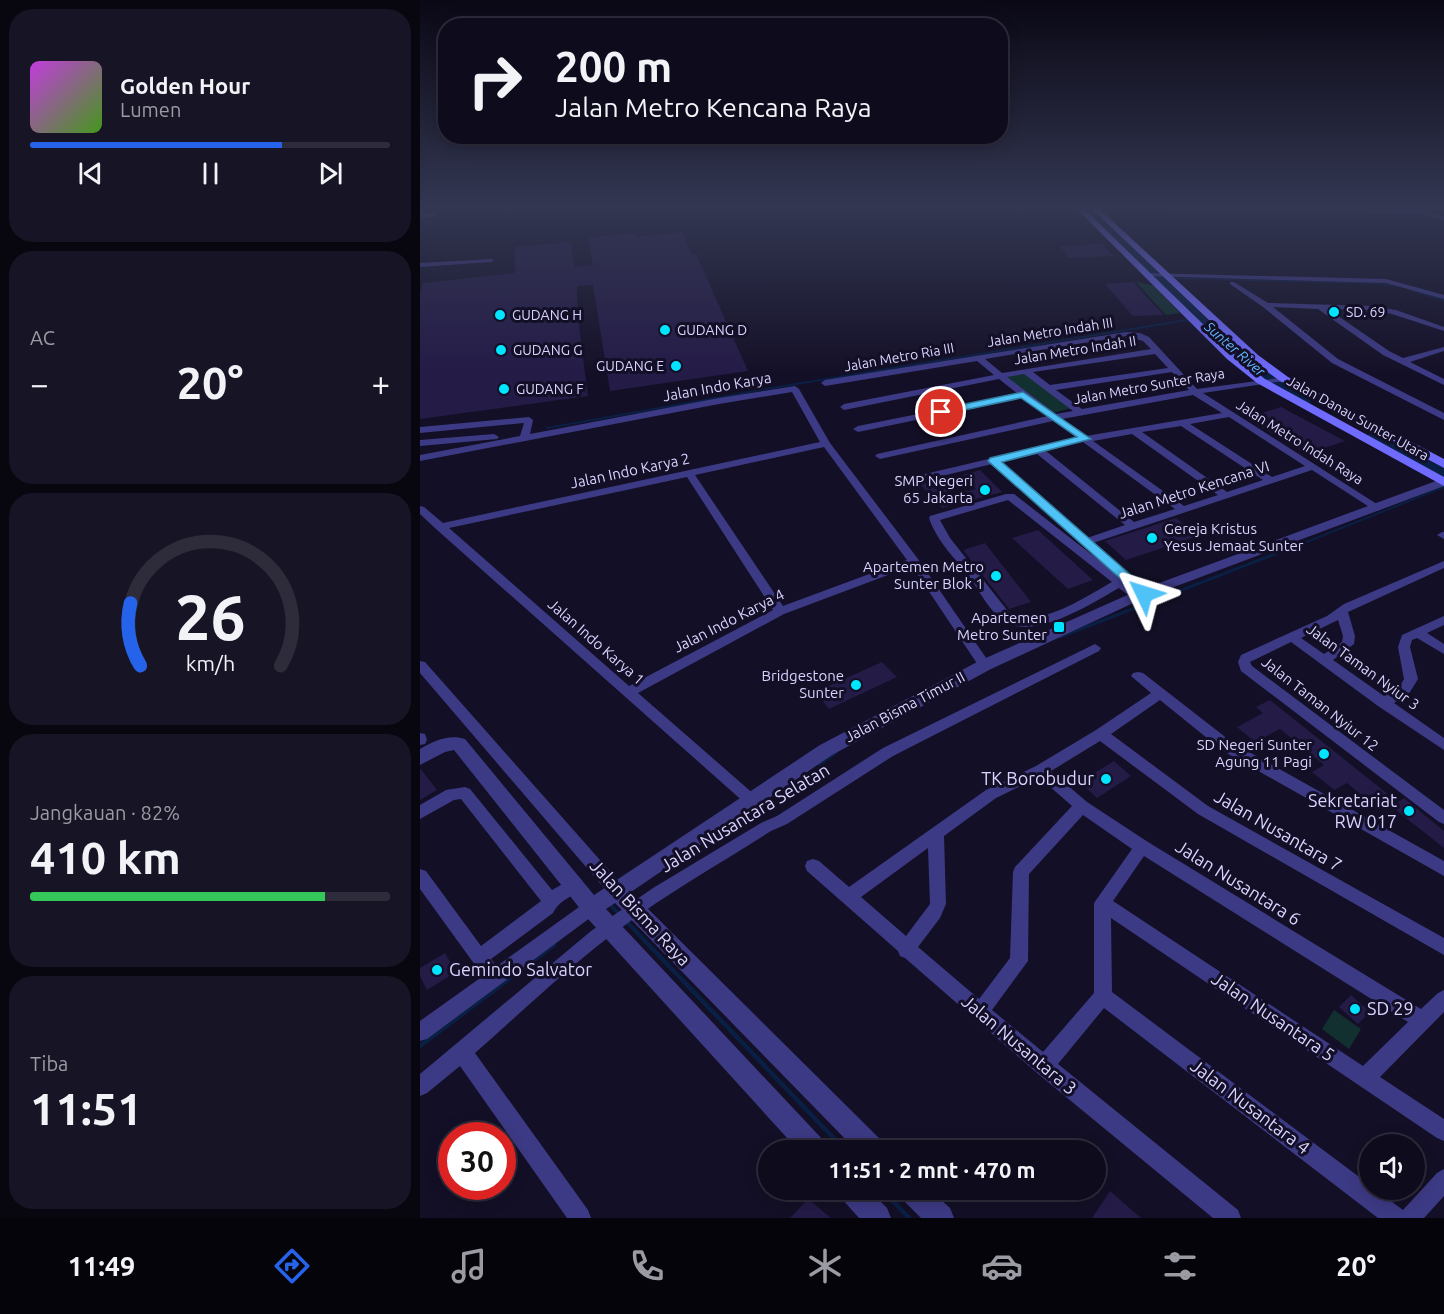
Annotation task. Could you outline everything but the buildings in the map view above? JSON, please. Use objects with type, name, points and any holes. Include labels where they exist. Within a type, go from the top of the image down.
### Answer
[{"type":"main road","name":"Jalan Danau Sunter Utara","points":[[1135,263],[1191,320],[1231,357],[1263,381],[1444,482]]},
{"type":"main road","name":"Jalan Danau Sunter Utara","points":[[1150,263],[1281,379],[1444,464]]},
{"type":"street","points":[[420,266],[457,263]]},
{"type":"street","points":[[1148,275],[1232,283],[1382,287],[1444,304]]},
{"type":"street","points":[[1166,278],[1386,280],[1444,297]]},
{"type":"street","points":[[1232,283],[1266,305],[1335,361],[1444,417]]},
{"type":"street","points":[[1266,305],[1382,310],[1444,329]]},
{"type":"street","points":[[1320,307],[1365,339],[1444,382]]},
{"type":"street","name":"Jalan Metro Indah Raya","points":[[1126,334],[1142,336],[1195,392],[1228,415],[1378,508]]},
{"type":"street","name":"Jalan Metro Indah III","points":[[977,357],[1126,334]]},
{"type":"street","points":[[1403,361],[1444,349]]},
{"type":"street","name":"Jalan Metro Indah II","points":[[844,407],[1026,371],[1156,351]]},
{"type":"street","points":[[977,357],[1052,417],[1086,439],[1182,510]]},
{"type":"street","name":"Jalan Metro Ria III","points":[[825,383],[977,357]]},
{"type":"street","points":[[1428,374],[1444,369]]},
{"type":"street","points":[[1049,388],[1173,370]]},
{"type":"street","points":[[1026,371],[1080,412]]},
{"type":"street","name":"Jalan Metro Sunter Raya","points":[[880,456],[1052,417],[1281,379]]},
{"type":"street","name":"Jalan Indo Karya","points":[[420,458],[524,436],[795,389],[826,444],[914,561],[985,665]]},
{"type":"street","points":[[858,429],[1023,395]]},
{"type":"street","points":[[904,482],[1086,439],[1228,415]]},
{"type":"street","points":[[420,429],[529,420],[524,436],[420,444]]},
{"type":"street","points":[[1181,422],[1271,481]]},
{"type":"street","points":[[1132,430],[1226,495]]},
{"type":"street","name":"Jalan Indo Karya 2","points":[[441,527],[826,444]]},
{"type":"street","points":[[1038,450],[1132,526]]},
{"type":"street","points":[[994,461],[1141,595]]},
{"type":"street","name":"Jalan Metro Kencana VI","points":[[1085,542],[1312,467]]},
{"type":"street","points":[[689,473],[780,611]]},
{"type":"street","name":"Jalan Bisma Timur II","points":[[420,1032],[495,978],[603,918],[626,902],[751,800],[865,728],[985,665],[1071,616],[1141,595],[1444,482]]},
{"type":"street","points":[[1119,582],[1071,616],[1024,625],[1006,618],[948,541],[934,518],[1010,496],[1119,582],[1141,595]]},
{"type":"street","name":"Jalan Indo Karya 1","points":[[420,509],[751,800]]},
{"type":"street","name":"Jalan Indo Karya 4","points":[[628,692],[780,611],[914,561]]},
{"type":"street","name":"Jalan Taman Nyiur 12","points":[[1444,564],[1341,611],[1331,619],[1246,658],[1244,662],[1246,668],[1444,818]]},
{"type":"street","points":[[1324,660],[1348,644],[1349,636],[1341,611]]},
{"type":"street","points":[[1383,703],[1405,690],[1410,682],[1411,673],[1403,644],[1406,638],[1444,620]]},
{"type":"street","points":[[1417,632],[1444,650]]},
{"type":"street","name":"Jalan Taman Nyiur 3","points":[[1292,637],[1444,744]]},
{"type":"street","name":"Jalan Nusantara Selatan","points":[[626,902],[782,820],[888,752],[1095,648]]},
{"type":"street","name":"Jalan Bisma Raya","points":[[420,665],[626,902],[863,1140]]},
{"type":"street","points":[[1138,676],[1228,747],[1444,869]]},
{"type":"street","points":[[848,897],[991,794],[1041,770],[1101,734],[1159,694]]},
{"type":"street","name":"Jalan Nusantara 7","points":[[1101,734],[1203,810],[1444,947]]},
{"type":"street","name":"Jalan Bisma Raya","points":[[420,758],[451,742],[459,744],[603,918],[806,1140]]},
{"type":"street","name":"Jalan Nusantara 6","points":[[1041,770],[1082,806],[1142,847],[1422,1020]]},
{"type":"street","points":[[420,813],[451,794],[465,793],[550,900]]},
{"type":"street","points":[[980,1012],[1019,961],[1021,872],[1082,806]]},
{"type":"street","points":[[906,950],[934,914],[938,904],[936,834]]},
{"type":"street","points":[[1044,1066],[1103,996],[1102,903],[1142,847]]},
{"type":"street","name":"Jalan Nusantara 3","points":[[813,866],[906,950],[1230,1218]]},
{"type":"street","points":[[420,876],[495,978]]},
{"type":"street","points":[[479,957],[547,908],[550,900],[575,884]]},
{"type":"street","name":"Jalan Nusantara 5","points":[[1102,903],[1444,1131]]},
{"type":"street","points":[[420,1086],[463,1053],[603,918]]},
{"type":"street","name":"Jalan Nusantara 4","points":[[1103,996],[1396,1218]]},
{"type":"street","points":[[1365,1078],[1444,999]]},
{"type":"street","points":[[463,1053],[580,1218]]},
{"type":"street","points":[[1410,1218],[1444,1180]]},
{"type":"street","points":[[860,1200],[877,1218]]},
{"type":"street","points":[[921,1200],[940,1218]]},
{"type":"green space","points":[[1135,281],[1154,286],[1180,313],[1166,315]]},
{"type":"green space","points":[[1025,372],[1072,408],[1049,414],[1003,376]]},
{"type":"green space","points":[[1334,1010],[1361,1029],[1349,1049],[1322,1029]]},
{"type":"waterway","name":"Sunter River","points":[[1143,263],[1243,360],[1304,401]]},
{"type":"waterway","points":[[1158,278],[1371,283],[1396,286]]},
{"type":"waterway","points":[[1411,290],[1429,296]]},
{"type":"waterway","points":[[1424,294],[1444,300]]},
{"type":"waterway","points":[[547,428],[778,387],[1199,318]]},
{"type":"waterway","name":"Sunter River","points":[[1371,437],[1444,474]]},
{"type":"waterway","name":"Sunter River","points":[[1433,469],[1444,469]]},
{"type":"waterway","points":[[1294,547],[1444,487]]},
{"type":"waterway","points":[[1060,637],[1298,545]]},
{"type":"waterway","points":[[819,764],[836,752]]},
{"type":"waterway","points":[[610,904],[620,915]]},
{"type":"waterway","points":[[627,922],[647,943]]},
{"type":"waterway","points":[[645,941],[835,1140]]},
{"type":"waterway","points":[[420,1046],[554,945]]},
{"type":"waterway","points":[[892,1200],[909,1218]]},
{"type":"place","name":"SD. 69","points":[[1334,312]]},
{"type":"place","name":"GUDANG H","points":[[500,315]]},
{"type":"place","name":"GUDANG D","points":[[665,330]]},
{"type":"place","name":"GUDANG G","points":[[501,350]]},
{"type":"place","name":"GUDANG E","points":[[676,366]]},
{"type":"place","name":"GUDANG F","points":[[504,389]]},
{"type":"place","name":"SMP Negeri 65 Jakarta","points":[[985,490]]},
{"type":"place","name":"Gereja Kristus Yesus Jemaat Sunter","points":[[1152,538]]},
{"type":"place","name":"Apartemen Metro Sunter Blok 1","points":[[996,576]]},
{"type":"place","name":"Apartemen Metro Sunter","points":[[1059,627]]},
{"type":"place","name":"Bridgestone Sunter","points":[[856,685]]},
{"type":"place","name":"SD Negeri Sunter Agung 11 Pagi","points":[[1324,754]]},
{"type":"place","name":"TK Borobudur","points":[[1106,779]]},
{"type":"place","name":"Sekretariat RW 017","points":[[1409,811]]},
{"type":"place","name":"Gemindo Salvator","points":[[437,970]]},
{"type":"place","name":"SD 29","points":[[1355,1009]]},
{"type":"route","points":[[941,412],[1023,395],[1086,439],[994,461],[1144,594]]}]
